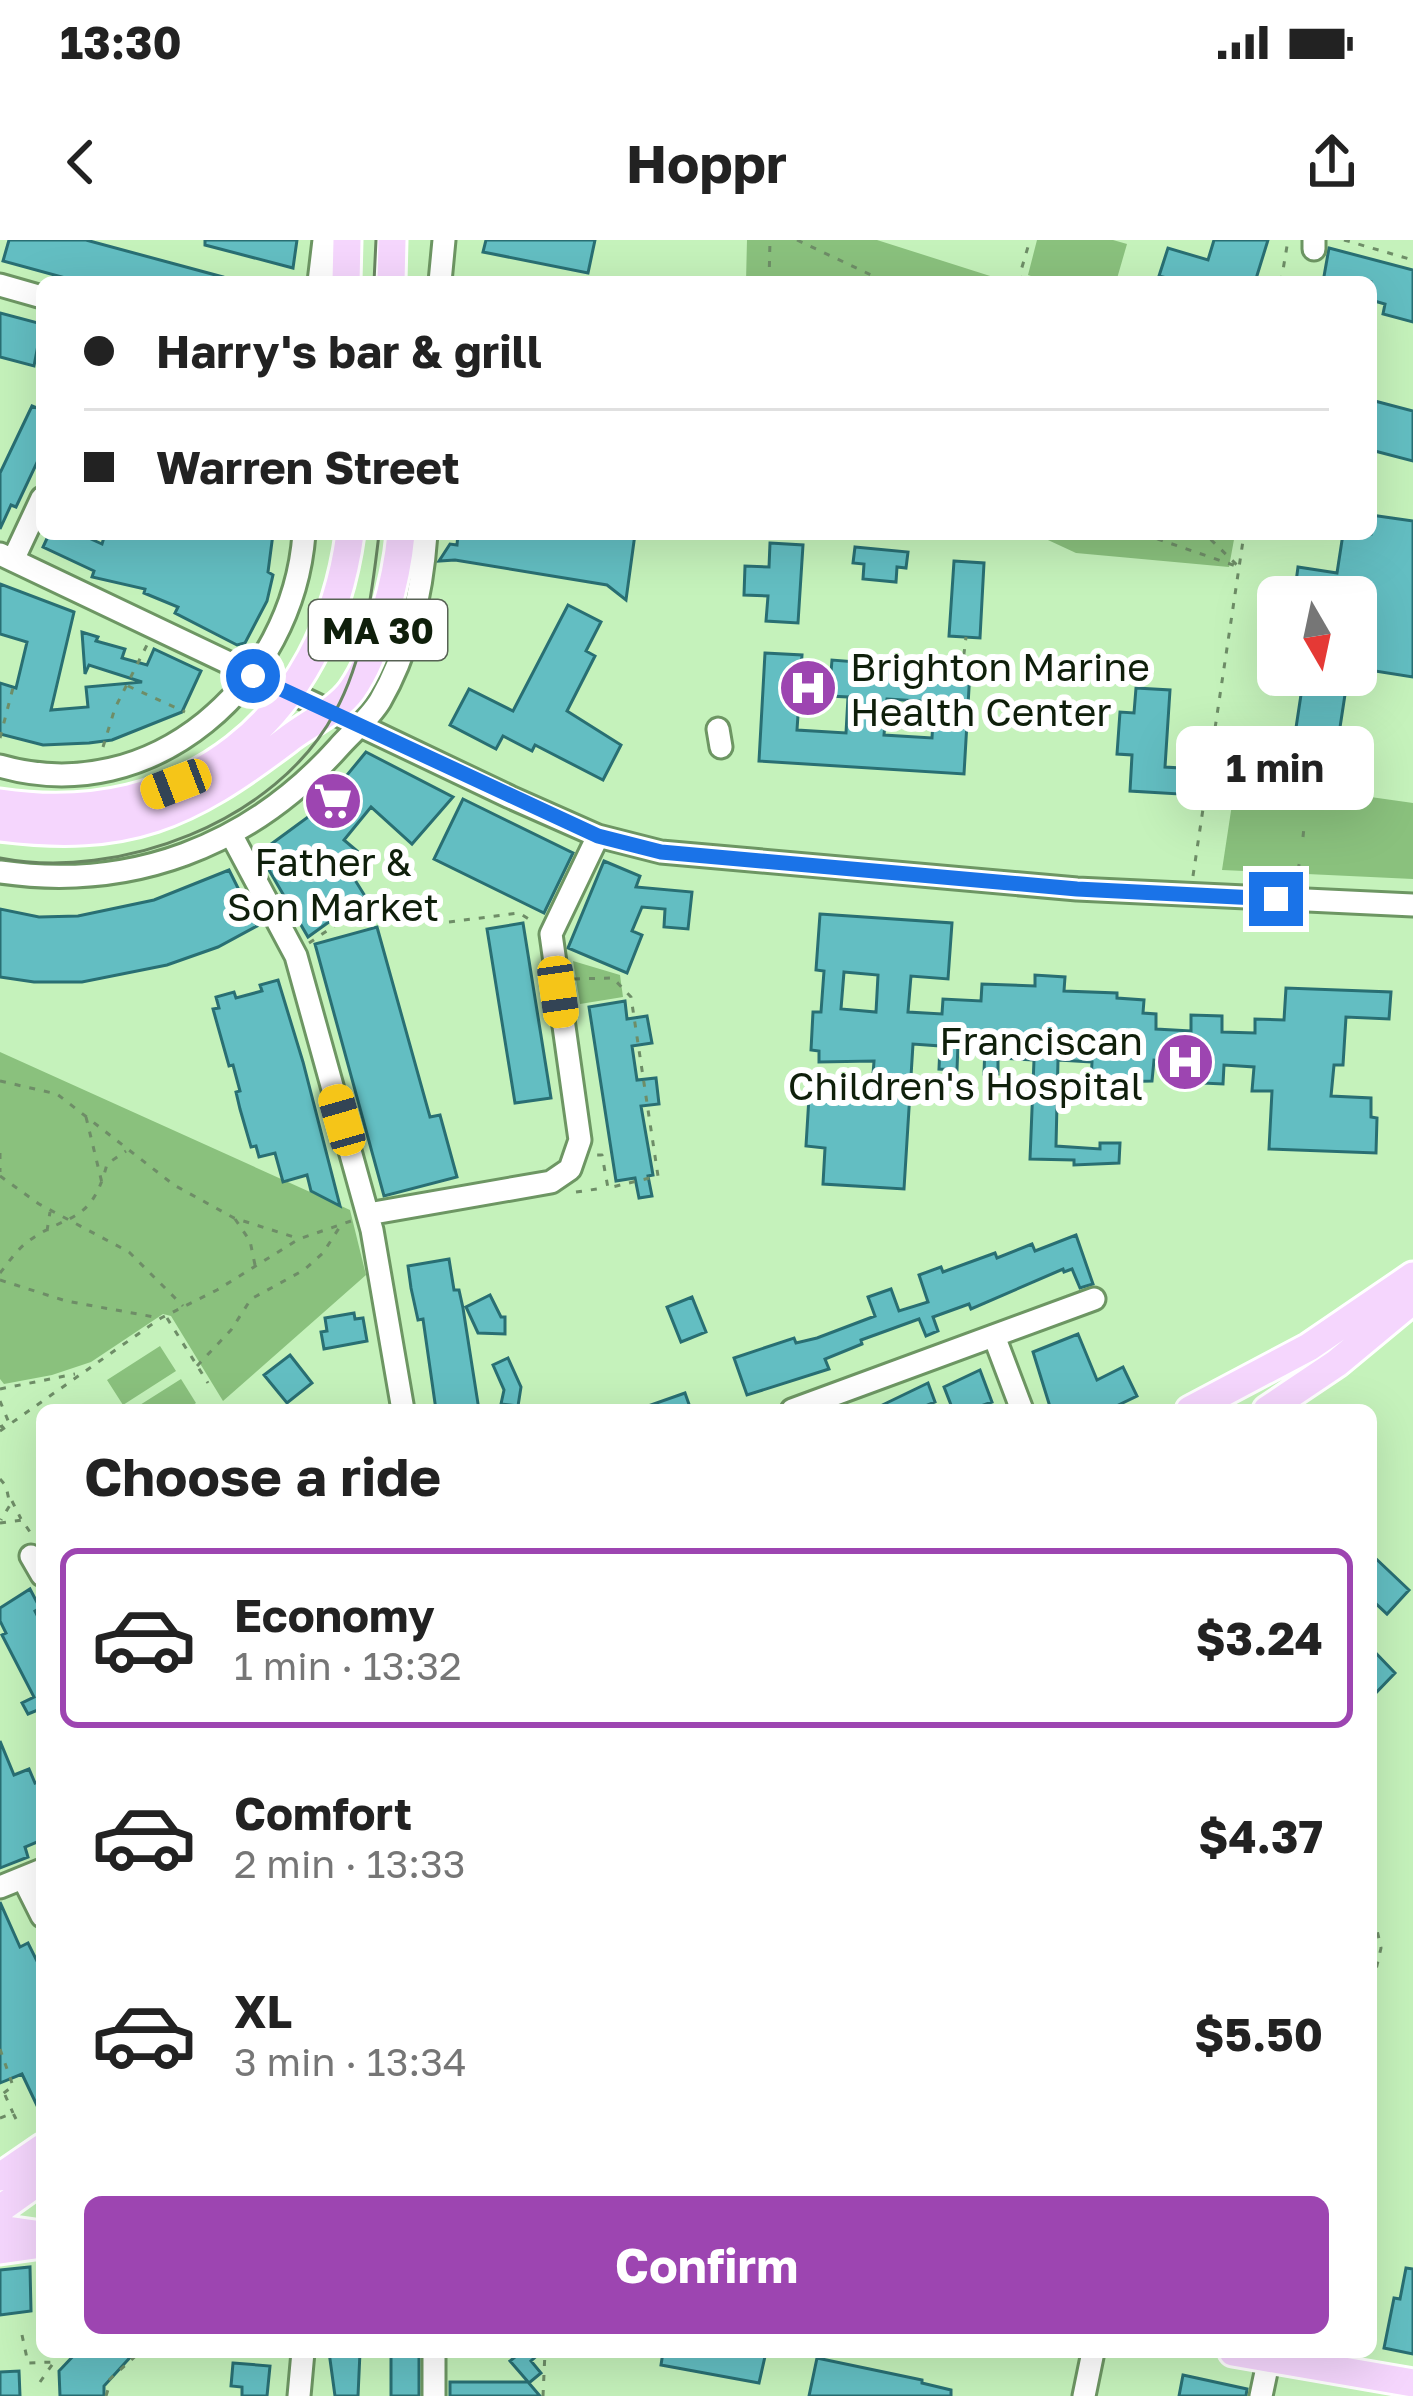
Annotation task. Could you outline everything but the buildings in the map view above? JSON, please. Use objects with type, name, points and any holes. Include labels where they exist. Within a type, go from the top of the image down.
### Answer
[{"type":"main road","points":[[346,276],[347,240]]},
{"type":"main road","points":[[391,276],[392,240]]},
{"type":"main road","name":"MA 30","points":[[0,803],[84,809],[142,797],[204,770],[235,749],[289,693],[327,627],[349,540]]},
{"type":"main road","name":"MA 30","points":[[0,827],[87,832],[152,820],[246,773],[349,695],[364,667],[394,577],[400,540]]},
{"type":"main road","points":[[1201,1404],[1310,1347],[1413,1276]]},
{"type":"main road","points":[[1276,1404],[1320,1376],[1413,1300]]},
{"type":"main road","points":[[0,2177],[36,2152]]},
{"type":"main road","points":[[0,2209],[36,2183]]},
{"type":"main road","points":[[0,2229],[36,2234]]},
{"type":"main road","points":[[0,2251],[36,2245]]},
{"type":"main road","points":[[1269,2358],[1413,2383]]},
{"type":"street","points":[[320,276],[324,240]]},
{"type":"street","points":[[441,276],[444,240]]},
{"type":"street","points":[[0,285],[36,295]]},
{"type":"street","points":[[36,508],[6,556],[598,836],[661,852],[1077,889],[1413,905]]},
{"type":"street","points":[[0,766],[67,776],[126,763],[207,723],[253,676],[278,635],[295,596],[303,540]]},
{"type":"street","points":[[0,872],[56,878],[97,875],[179,858],[232,836],[307,780],[383,695],[406,644],[420,589],[425,540]]},
{"type":"street","points":[[232,836],[296,956],[362,1217],[402,1404]]},
{"type":"street","points":[[362,1217],[550,1182],[570,1169],[580,1140],[551,934],[598,836]]},
{"type":"street","points":[[808,1404],[1094,1300]]},
{"type":"street","points":[[994,1336],[1020,1404]]},
{"type":"street","points":[[0,1886],[33,1874]]},
{"type":"street","points":[[299,2396],[302,2358]]},
{"type":"street","points":[[434,2358],[434,2396]]},
{"type":"street","points":[[1084,2396],[1092,2358]]},
{"type":"street","points":[[1261,2396],[1269,2358]]},
{"type":"path","points":[[769,276],[770,240]]},
{"type":"path","points":[[797,240],[873,276]]},
{"type":"path","points":[[1020,276],[1030,240]]},
{"type":"path","points":[[1282,276],[1288,240]]},
{"type":"path","points":[[1344,240],[1413,260]]},
{"type":"path","points":[[1160,540],[1239,567]]},
{"type":"path","points":[[1211,540],[1239,567]]},
{"type":"path","points":[[1192,879],[1243,540]]},
{"type":"path","points":[[962,670],[966,637]]},
{"type":"path","points":[[103,747],[147,643]]},
{"type":"path","points":[[0,738],[15,680]]},
{"type":"path","points":[[127,685],[186,712]]},
{"type":"path","points":[[1309,798],[1311,785]]},
{"type":"path","points":[[1303,836],[1304,827]]},
{"type":"path","points":[[1298,870],[1300,860]]},
{"type":"path","points":[[308,944],[392,887]]},
{"type":"path","points":[[449,922],[519,913],[539,924]]},
{"type":"path","points":[[567,980],[613,978],[625,986],[633,1007],[659,1170],[651,1180],[576,1192]]},
{"type":"path","points":[[0,1081],[57,1094],[174,1186],[234,1218],[298,1239]]},
{"type":"path","points":[[86,1115],[102,1183]]},
{"type":"path","points":[[128,1150],[106,1164],[102,1183],[88,1206],[70,1221],[24,1244],[0,1276],[67,1301],[164,1317],[208,1383]]},
{"type":"path","points":[[0,1153],[0,1174],[50,1210],[129,1252],[183,1306]]},
{"type":"path","points":[[594,1156],[602,1155],[608,1188]]},
{"type":"path","points":[[47,1232],[50,1210]]},
{"type":"path","points":[[0,1429],[164,1317],[298,1239],[362,1217]]},
{"type":"path","points":[[234,1218],[250,1241],[256,1267]]},
{"type":"path","points":[[197,1366],[231,1330],[250,1299],[304,1270],[342,1223]]},
{"type":"path","points":[[0,1389],[80,1372]]},
{"type":"path","points":[[0,1401],[9,1423]]},
{"type":"path","points":[[0,1479],[36,1556]]},
{"type":"path","points":[[0,1522],[10,1505],[8,1494]]},
{"type":"path","points":[[0,1522],[22,1520]]},
{"type":"path","points":[[1377,1930],[1381,1948],[1377,1965]]},
{"type":"path","points":[[0,2049],[14,2086],[2,2094],[14,2116],[0,2118]]},
{"type":"path","points":[[22,2335],[28,2363],[54,2362]]},
{"type":"path","points":[[40,2382],[54,2358]]},
{"type":"path","points":[[106,2396],[110,2381],[134,2358]]},
{"type":"path","points":[[543,2396],[545,2358]]},
{"type":"green space","points":[[747,240],[877,240],[990,276],[746,276]]},
{"type":"green space","points":[[1037,240],[1127,244],[1118,276],[1028,275]]},
{"type":"green space","points":[[1048,540],[1234,540],[1229,567],[1076,553]]},
{"type":"green space","points":[[1236,778],[1413,803],[1413,879],[1222,870]]},
{"type":"green space","points":[[573,961],[620,975],[623,997],[580,1004]]},
{"type":"green space","points":[[0,1052],[350,1210],[366,1275],[223,1401],[171,1316],[163,1314],[91,1362],[4,1384],[0,1379]]},
{"type":"green space","points":[[160,1346],[176,1371],[125,1404],[107,1380]]},
{"type":"green space","points":[[181,1379],[196,1403],[195,1404],[141,1404]]},
{"type":"tram line","points":[[374,276],[376,240]]},
{"type":"tram line","points":[[0,858],[46,863],[143,851],[235,813],[275,784],[309,751],[345,692],[365,626],[378,540]]},
{"type":"place","name":"Brighton Marine Health Center","points":[[808,688]]},
{"type":"place","name":"Father & Son Market","points":[[333,801]]},
{"type":"place","name":"Franciscan Children's Hospital","points":[[1185,1062]]},
{"type":"route","points":[[253,676],[598,836],[661,852],[1077,889],[1276,899]]}]
